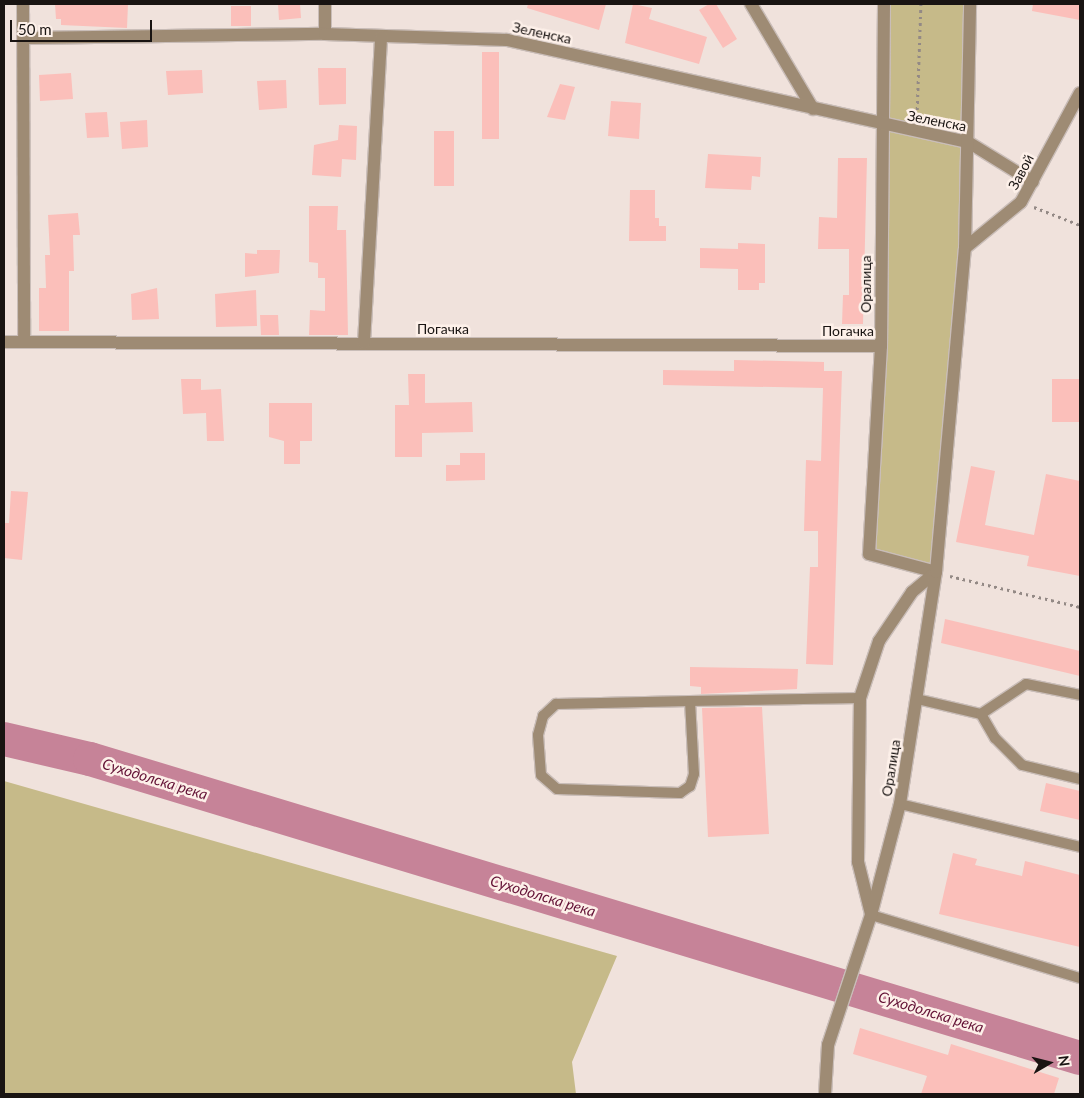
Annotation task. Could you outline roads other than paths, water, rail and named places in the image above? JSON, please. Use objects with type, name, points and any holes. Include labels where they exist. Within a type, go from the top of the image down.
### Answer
[{"type":"street","points":[[23,4],[24,342]]},
{"type":"street","points":[[325,4],[325,34]]},
{"type":"street","points":[[751,4],[813,109]]},
{"type":"street","name":"Оралица","points":[[884,4],[881,346],[869,554],[936,572]]},
{"type":"street","name":"Оралица","points":[[825,1094],[828,1045],[871,915],[900,804],[936,572],[965,248],[970,4]]},
{"type":"street","name":"Зеленска","points":[[24,38],[325,34],[507,40],[882,126],[968,142],[1033,182]]},
{"type":"street","points":[[364,343],[381,36]]},
{"type":"street","name":"Завой","points":[[965,248],[1021,202],[1080,93]]},
{"type":"street","name":"Погачка","points":[[4,342],[881,346]]},
{"type":"street","points":[[871,915],[858,862],[860,698],[879,641],[912,592],[936,572]]},
{"type":"lane","points":[[917,699],[982,714],[1026,684],[1080,695]]},
{"type":"lane","points":[[690,701],[694,774],[690,786],[680,792],[557,789],[541,775],[538,735],[543,716],[556,704],[690,701],[860,698]]},
{"type":"lane","points":[[982,714],[995,738],[1022,765],[1080,779]]},
{"type":"lane","points":[[900,804],[1080,847]]},
{"type":"lane","points":[[871,915],[1080,978]]},
{"type":"waterway","name":"Суходолска река","points":[[4,739],[90,759],[1080,1058]]}]
